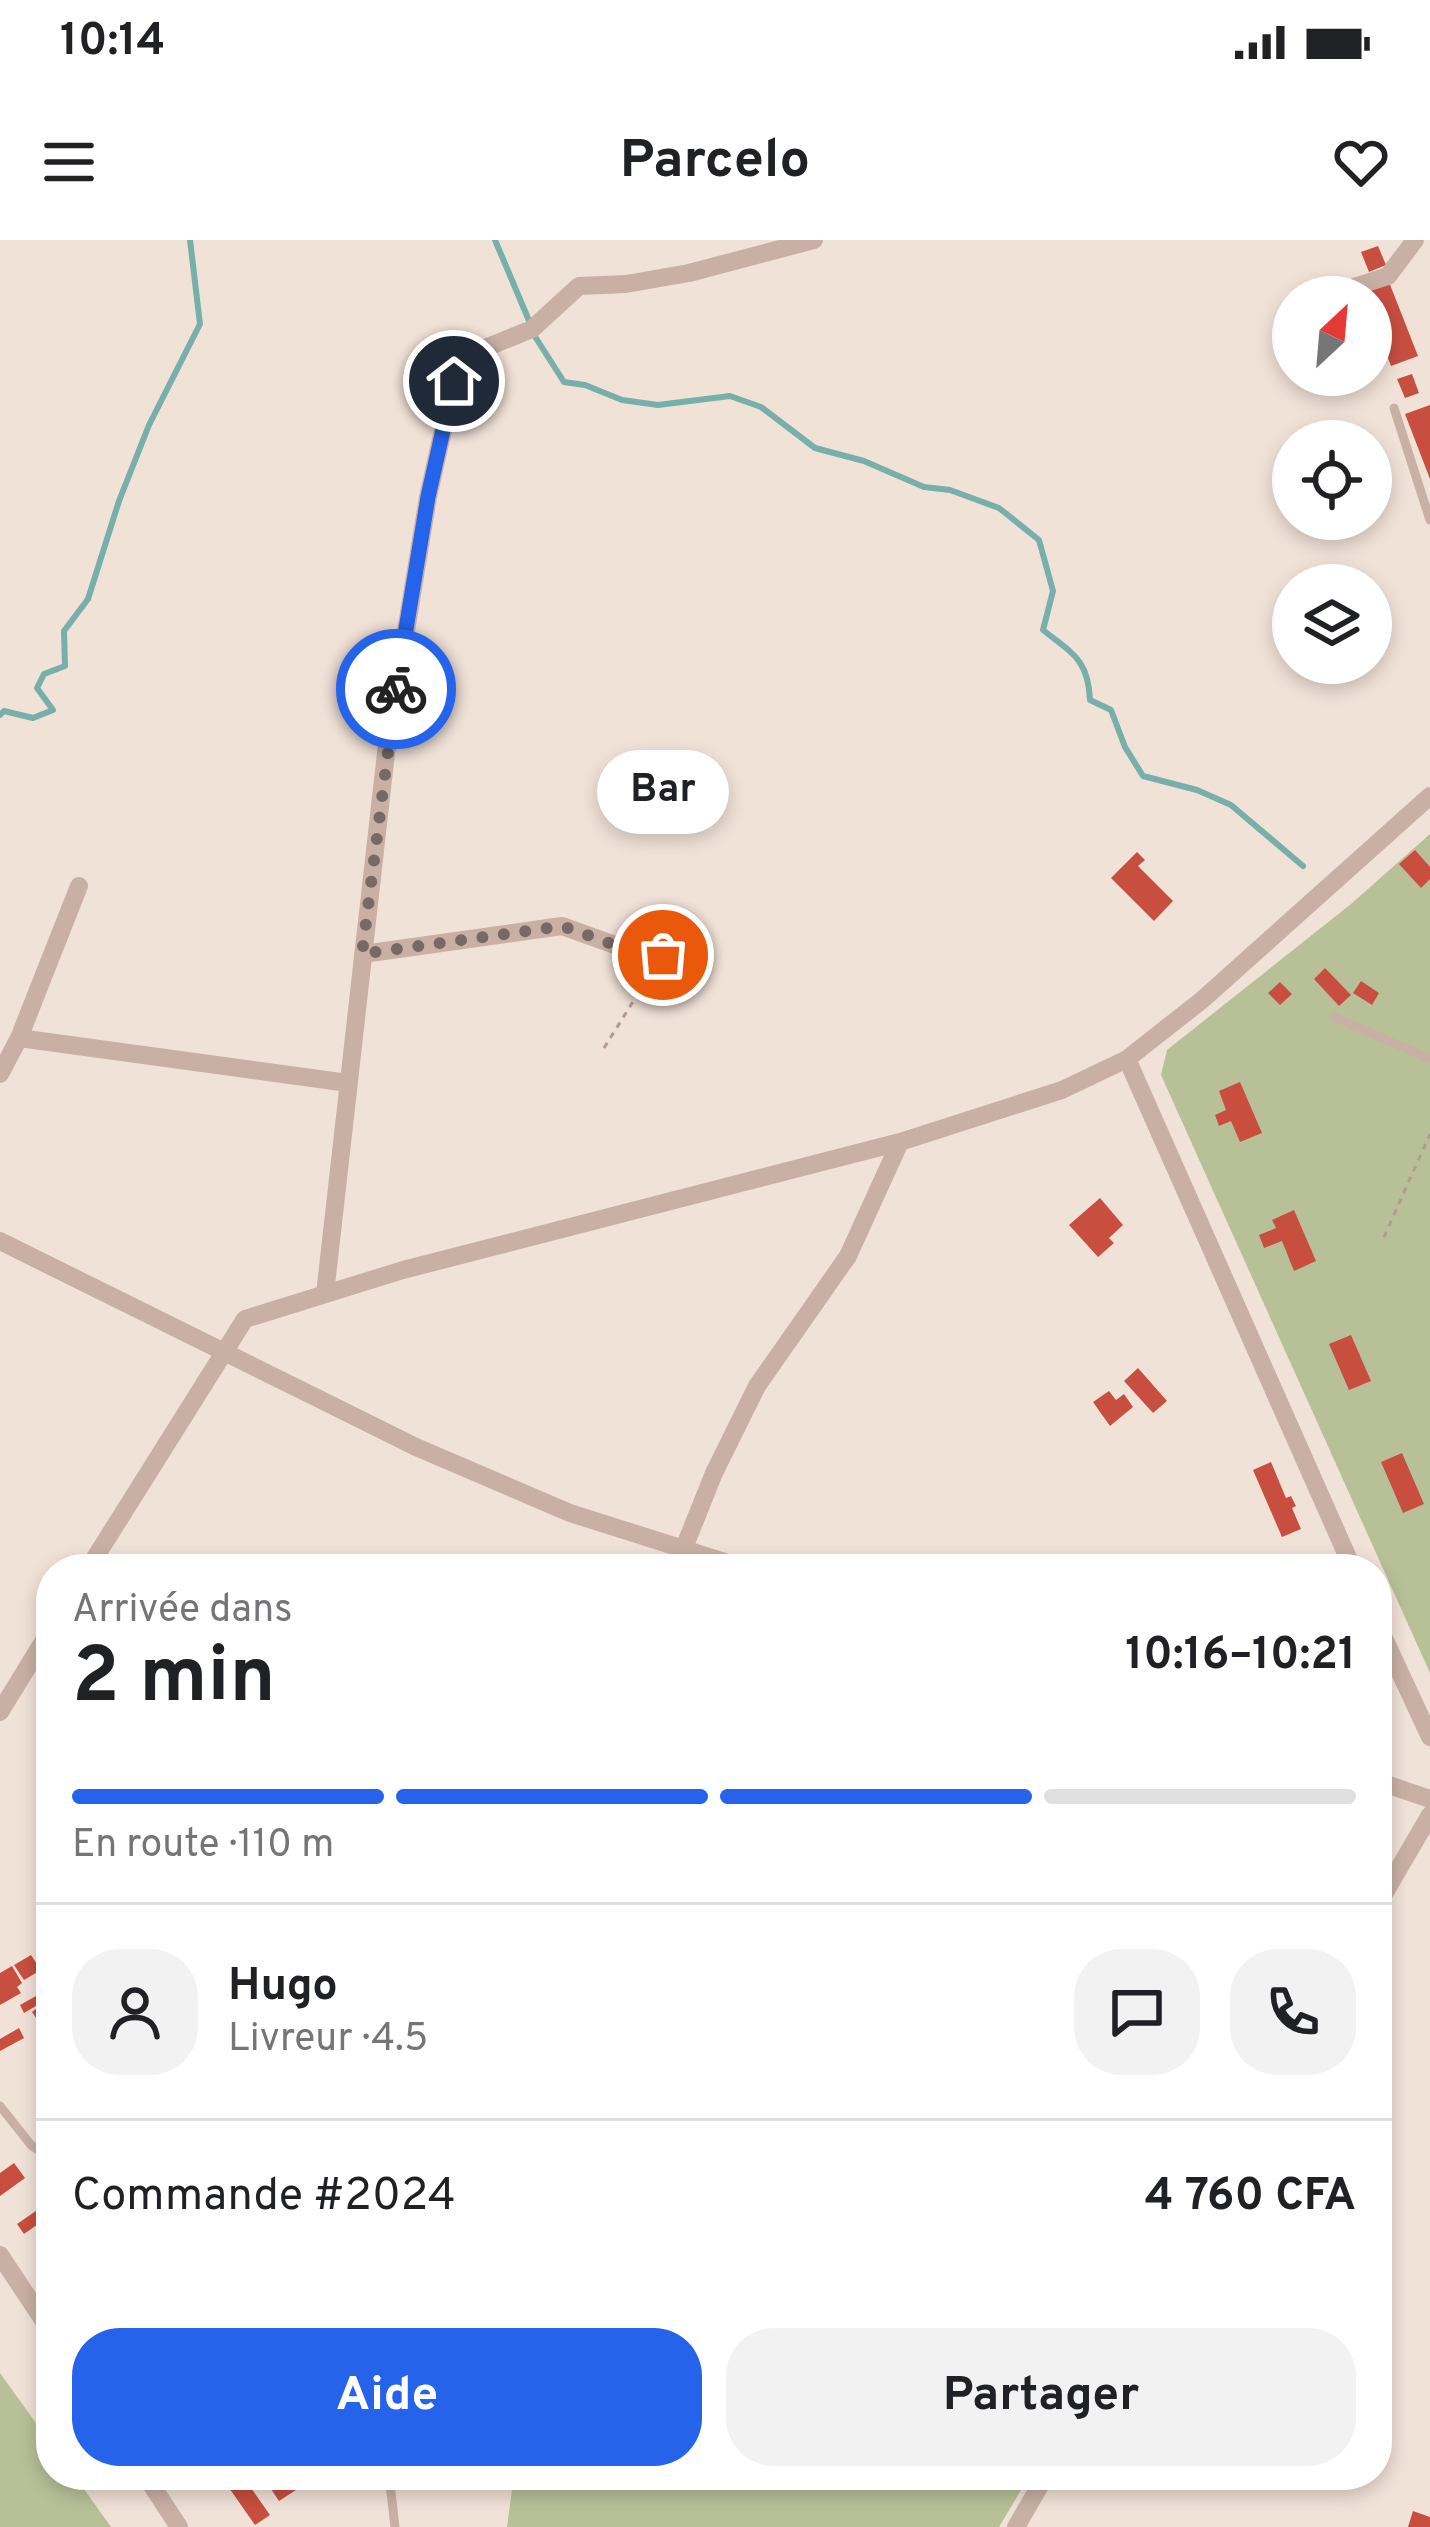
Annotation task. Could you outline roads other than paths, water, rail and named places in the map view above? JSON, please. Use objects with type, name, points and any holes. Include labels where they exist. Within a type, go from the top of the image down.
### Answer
[{"type":"street","points":[[325,1294],[386,752],[428,497],[454,381],[475,352],[532,329],[579,286],[689,273],[814,240]]},
{"type":"street","points":[[1388,276],[1415,240]]},
{"type":"street","points":[[97,1554],[245,1318],[403,1270],[900,1142],[1062,1090],[1127,1059],[1202,1000],[1430,796]]},
{"type":"street","points":[[0,1074],[79,886]]},
{"type":"street","points":[[362,954],[562,926],[626,949],[663,955]]},
{"type":"street","points":[[19,1038],[348,1083]]},
{"type":"street","points":[[1127,1059],[1346,1554]]},
{"type":"street","points":[[684,1547],[757,1386],[848,1256],[900,1142]]},
{"type":"street","points":[[0,1241],[416,1447],[570,1514],[704,1554]]},
{"type":"street","points":[[0,1712],[36,1653]]},
{"type":"street","points":[[1392,1655],[1430,1737]]},
{"type":"street","points":[[1392,1786],[1430,1799]]},
{"type":"street","points":[[1392,1880],[1430,1815]]},
{"type":"street","points":[[0,2255],[36,2309]]},
{"type":"street","points":[[155,2490],[179,2527]]},
{"type":"street","points":[[1016,2527],[1037,2490]]},
{"type":"lane","points":[[1394,408],[1430,520]]},
{"type":"lane","points":[[1334,1017],[1430,1059]]},
{"type":"lane","points":[[0,2106],[36,2148]]},
{"type":"lane","points":[[391,2490],[395,2527]]},
{"type":"waterway","points":[[0,715],[4,711],[33,718],[53,710],[37,688],[44,674],[65,666],[64,631],[88,599],[149,425],[200,324],[190,240]]},
{"type":"waterway","points":[[495,240],[530,323]]},
{"type":"waterway","points":[[534,335],[564,382],[622,400],[658,405],[730,396],[761,407],[815,448],[999,508],[1039,540],[1053,591],[1043,630],[1082,666],[1090,700],[1111,710],[1143,776],[1197,790],[1231,805],[1303,866]]},
{"type":"place","name":"Bar","points":[[663,955]]}]
